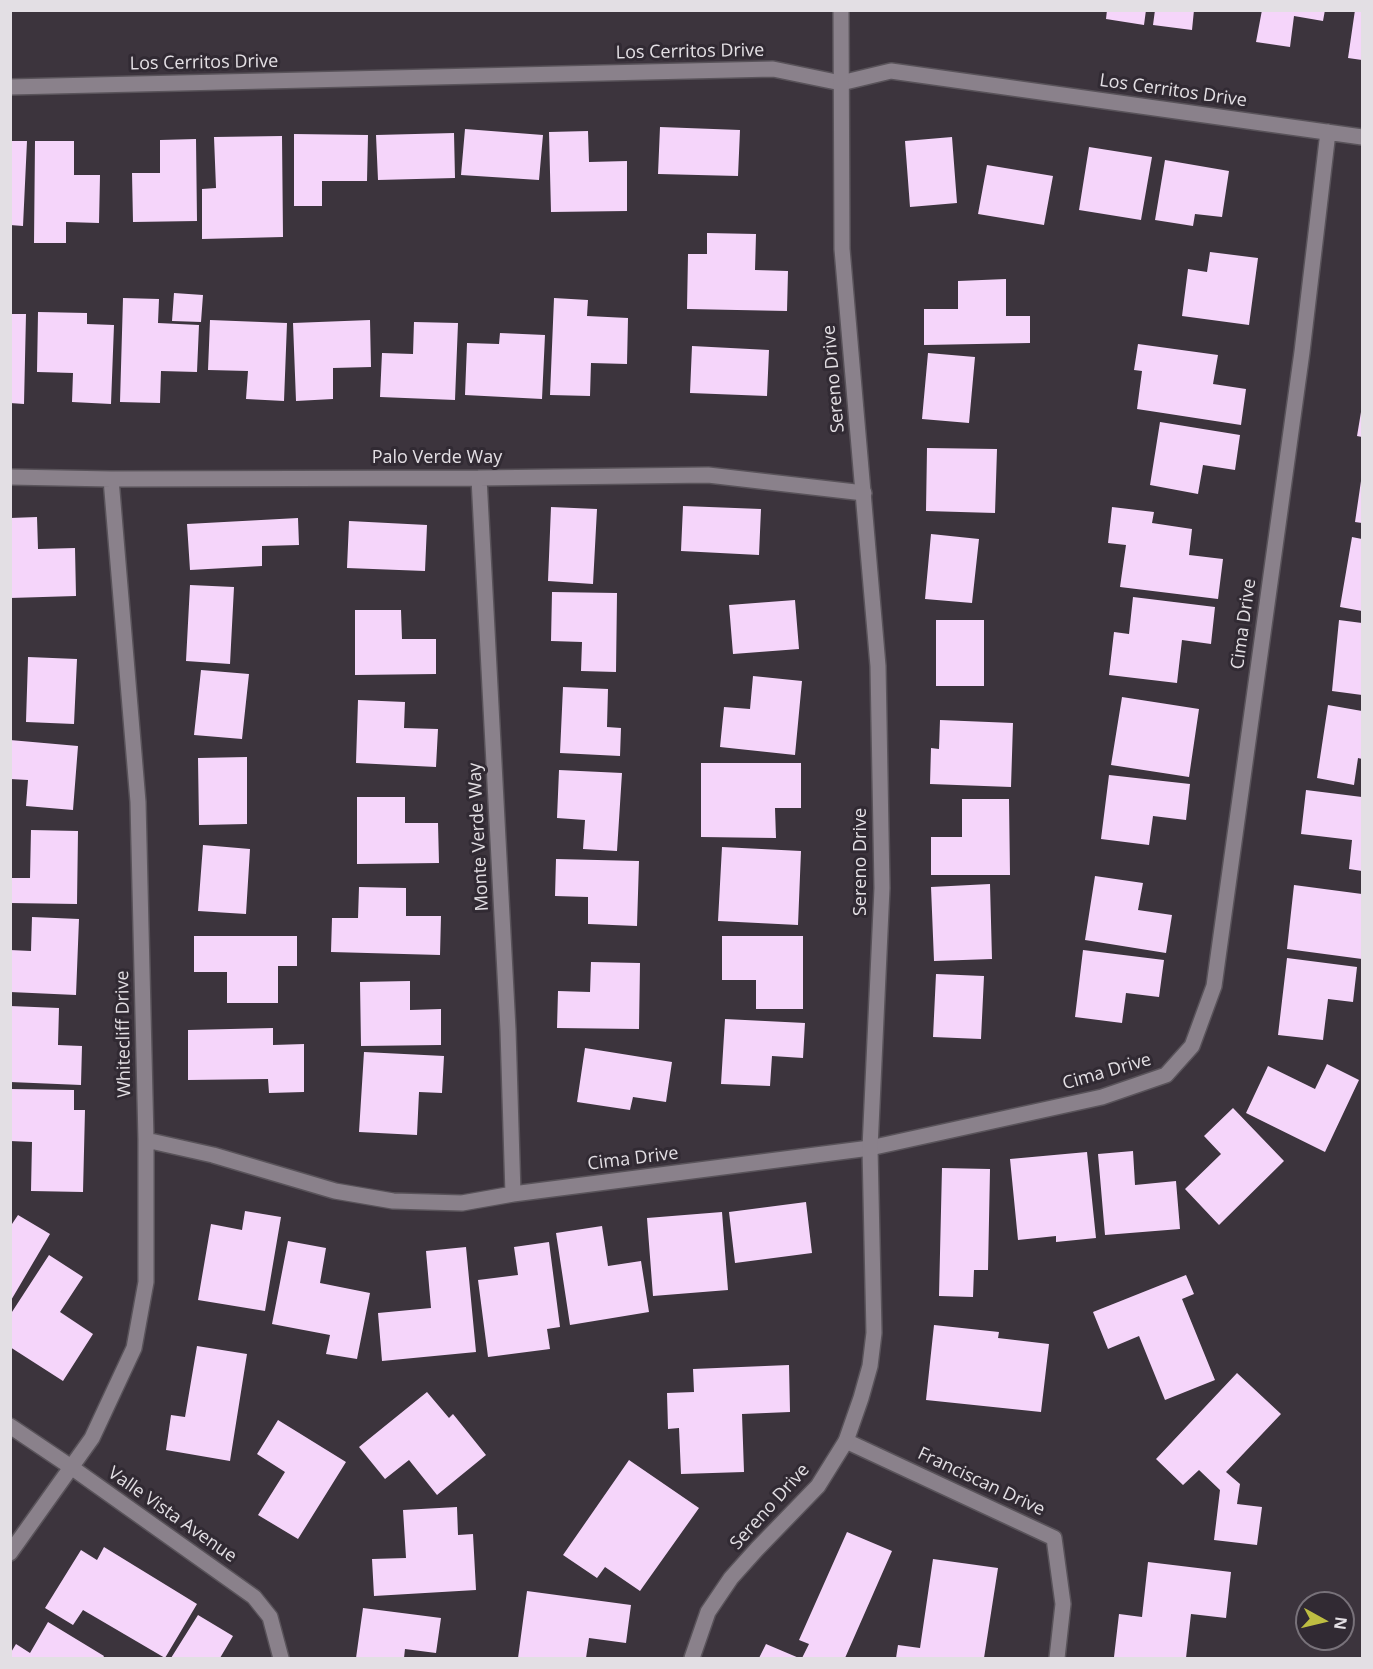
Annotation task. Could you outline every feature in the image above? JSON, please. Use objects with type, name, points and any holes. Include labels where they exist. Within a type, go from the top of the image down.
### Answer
[{"type":"street","name":"Sereno Drive","points":[[692,1659],[708,1612],[731,1578],[818,1486],[846,1441],[870,1366],[874,1333],[870,1148],[882,888],[878,666],[842,249],[841,10]]},
{"type":"street","name":"Los Cerritos Drive","points":[[10,87],[773,69],[841,83],[891,71],[1362,137]]},
{"type":"street","name":"Cima Drive","points":[[146,1140],[213,1155],[335,1191],[393,1201],[462,1203],[513,1194],[870,1148],[1102,1097],[1166,1075],[1192,1046],[1214,986],[1302,352],[1328,132]]},
{"type":"street","name":"Palo Verde Way","points":[[10,477],[479,478],[708,475],[864,493]]},
{"type":"street","name":"Monte Verde Way","points":[[479,478],[508,1030],[513,1194]]},
{"type":"street","name":"Whitecliff Drive","points":[[10,1552],[92,1438],[134,1348],[146,1282],[146,1140],[138,802],[111,479]]},
{"type":"street","name":"Valle Vista Avenue","points":[[10,1426],[255,1597],[270,1617],[281,1659]]},
{"type":"street","name":"Franciscan Drive","points":[[846,1441],[1054,1538],[1063,1604],[1057,1659]]},
{"type":"building","points":[[1107,10],[1146,10],[1144,25],[1106,19]]},
{"type":"building","points":[[1155,10],[1194,10],[1192,30],[1153,25]]},
{"type":"building","points":[[1262,10],[1325,10],[1323,21],[1294,16],[1290,47],[1256,42]]},
{"type":"building","points":[[1355,10],[1362,10],[1362,60],[1348,58]]},
{"type":"building","points":[[660,127],[740,130],[738,176],[658,174]]},
{"type":"building","points":[[465,129],[543,135],[539,180],[461,175]]},
{"type":"building","points":[[588,131],[589,162],[627,161],[627,211],[551,212],[549,132]]},
{"type":"building","points":[[454,133],[455,178],[378,180],[376,135]]},
{"type":"building","points":[[294,134],[368,135],[367,181],[322,181],[322,206],[294,206]]},
{"type":"building","points":[[282,136],[283,237],[202,239],[202,189],[216,188],[214,137]]},
{"type":"building","points":[[952,137],[957,203],[910,207],[905,141]]},
{"type":"building","points":[[196,139],[197,221],[133,222],[132,173],[160,173],[160,140]]},
{"type":"building","points":[[10,141],[27,141],[23,226],[10,225]]},
{"type":"building","points":[[35,141],[74,141],[74,175],[100,175],[99,223],[66,222],[66,243],[34,243]]},
{"type":"building","points":[[1089,147],[1152,157],[1141,220],[1079,210]]},
{"type":"building","points":[[1165,160],[1229,171],[1222,217],[1195,214],[1193,226],[1155,220]]},
{"type":"building","points":[[987,165],[1053,176],[1044,225],[978,214]]},
{"type":"building","points":[[707,233],[756,234],[755,270],[788,271],[787,311],[687,309],[688,254],[707,254]]},
{"type":"building","points":[[1210,252],[1258,258],[1249,325],[1182,316],[1188,269],[1207,272]]},
{"type":"building","points":[[1006,279],[1006,316],[1030,316],[1030,343],[924,345],[924,309],[958,309],[958,281]]},
{"type":"building","points":[[174,293],[203,295],[201,322],[172,321]]},
{"type":"building","points":[[123,298],[159,299],[158,323],[199,325],[197,372],[161,371],[160,403],[120,402]]},
{"type":"building","points":[[554,298],[588,300],[587,316],[628,318],[627,364],[591,363],[590,396],[550,395]]},
{"type":"building","points":[[38,312],[87,313],[87,324],[114,325],[111,404],[72,402],[73,373],[37,372]]},
{"type":"building","points":[[10,314],[26,314],[24,404],[10,403]]},
{"type":"building","points":[[210,320],[287,323],[284,401],[246,399],[248,371],[208,370]]},
{"type":"building","points":[[370,320],[371,367],[333,368],[333,399],[296,401],[293,323]]},
{"type":"building","points":[[414,322],[458,323],[455,400],[380,397],[382,353],[413,354]]},
{"type":"building","points":[[500,333],[545,335],[542,399],[465,395],[467,343],[499,344]]},
{"type":"building","points":[[1138,344],[1218,355],[1213,384],[1246,389],[1241,425],[1137,409],[1142,371],[1134,370]]},
{"type":"building","points":[[692,346],[769,350],[767,396],[690,393]]},
{"type":"building","points":[[928,353],[975,357],[969,423],[922,419]]},
{"type":"building","points":[[1362,412],[1362,437],[1357,436]]},
{"type":"building","points":[[1160,422],[1240,435],[1235,470],[1203,465],[1198,494],[1150,485]]},
{"type":"building","points":[[927,448],[997,449],[995,513],[926,511]]},
{"type":"building","points":[[1362,481],[1362,523],[1355,522]]},
{"type":"building","points":[[683,506],[761,509],[759,555],[681,551]]},
{"type":"building","points":[[551,507],[597,509],[593,584],[548,581]]},
{"type":"building","points":[[1112,507],[1154,512],[1152,523],[1192,529],[1189,555],[1223,559],[1218,599],[1120,587],[1126,545],[1108,543]]},
{"type":"building","points":[[37,517],[38,549],[75,548],[76,596],[10,598],[10,518]]},
{"type":"building","points":[[298,518],[299,545],[262,546],[262,566],[190,570],[187,524]]},
{"type":"building","points":[[349,521],[427,525],[425,571],[347,568]]},
{"type":"building","points":[[931,534],[979,539],[972,603],[925,599]]},
{"type":"building","points":[[1352,537],[1362,539],[1362,611],[1340,607]]},
{"type":"building","points":[[190,585],[234,587],[230,664],[186,661]]},
{"type":"building","points":[[552,592],[617,593],[616,672],[581,671],[582,642],[551,641]]},
{"type":"building","points":[[1133,597],[1215,607],[1211,644],[1182,640],[1177,683],[1109,675],[1114,632],[1129,634]]},
{"type":"building","points":[[795,600],[799,649],[733,654],[729,605]]},
{"type":"building","points":[[355,610],[401,610],[402,639],[436,639],[436,674],[355,675]]},
{"type":"building","points":[[936,620],[984,620],[984,686],[936,686]]},
{"type":"building","points":[[1339,620],[1362,623],[1362,695],[1332,691]]},
{"type":"building","points":[[28,657],[77,659],[74,724],[26,722]]},
{"type":"building","points":[[201,670],[249,674],[242,739],[194,735]]},
{"type":"building","points":[[753,676],[802,681],[795,755],[720,747],[724,707],[750,709]]},
{"type":"building","points":[[563,687],[608,689],[607,727],[621,728],[620,756],[560,753]]},
{"type":"building","points":[[1122,697],[1199,709],[1189,777],[1111,765]]},
{"type":"building","points":[[358,700],[405,702],[404,728],[438,729],[436,767],[356,763]]},
{"type":"building","points":[[1328,705],[1362,711],[1362,759],[1358,758],[1354,785],[1317,778]]},
{"type":"building","points":[[940,720],[1013,723],[1011,787],[930,784],[931,748],[939,749]]},
{"type":"building","points":[[10,740],[78,746],[73,810],[26,806],[28,780],[10,779]]},
{"type":"building","points":[[247,757],[247,824],[199,825],[198,758]]},
{"type":"building","points":[[701,763],[801,763],[801,808],[775,808],[776,838],[701,837]]},
{"type":"building","points":[[559,770],[622,773],[617,851],[583,849],[585,820],[557,818]]},
{"type":"building","points":[[1109,775],[1190,784],[1186,820],[1153,816],[1149,845],[1101,839]]},
{"type":"building","points":[[1306,790],[1362,797],[1362,871],[1349,869],[1352,840],[1301,834]]},
{"type":"building","points":[[357,797],[405,797],[405,823],[438,823],[439,863],[357,864]]},
{"type":"building","points":[[962,799],[1009,799],[1010,875],[931,875],[931,837],[962,837]]},
{"type":"building","points":[[31,830],[78,831],[77,904],[10,903],[10,878],[30,878]]},
{"type":"building","points":[[203,845],[250,849],[246,914],[198,911]]},
{"type":"building","points":[[722,847],[801,851],[798,925],[718,921]]},
{"type":"building","points":[[556,859],[639,861],[637,926],[588,924],[588,897],[555,896]]},
{"type":"building","points":[[1095,876],[1143,883],[1138,910],[1172,915],[1166,953],[1085,940]]},
{"type":"building","points":[[990,884],[992,959],[934,961],[931,887]]},
{"type":"building","points":[[1294,885],[1362,894],[1362,959],[1287,949]]},
{"type":"building","points":[[359,887],[406,888],[406,916],[441,916],[440,955],[331,952],[332,918],[358,918]]},
{"type":"building","points":[[32,917],[79,919],[76,995],[10,992],[10,950],[31,951]]},
{"type":"building","points":[[194,936],[297,936],[297,966],[278,966],[278,1003],[227,1003],[227,972],[194,972]]},
{"type":"building","points":[[722,936],[803,936],[803,1009],[756,1009],[756,980],[722,980]]},
{"type":"building","points":[[1083,950],[1164,960],[1159,997],[1126,993],[1122,1023],[1075,1017]]},
{"type":"building","points":[[1287,958],[1357,967],[1353,1002],[1328,999],[1323,1040],[1278,1035]]},
{"type":"building","points":[[591,962],[640,963],[639,1029],[557,1028],[558,991],[590,992]]},
{"type":"building","points":[[936,974],[984,976],[981,1039],[933,1037]]},
{"type":"building","points":[[410,981],[410,1010],[441,1009],[441,1045],[361,1046],[360,982]]},
{"type":"building","points":[[10,1006],[59,1008],[58,1045],[82,1046],[81,1085],[10,1082]]},
{"type":"building","points":[[725,1019],[805,1023],[803,1058],[772,1056],[770,1086],[721,1084]]},
{"type":"building","points":[[273,1028],[273,1045],[304,1044],[304,1092],[269,1093],[268,1079],[188,1080],[188,1030]]},
{"type":"building","points":[[585,1048],[672,1062],[666,1102],[633,1097],[630,1110],[577,1102]]},
{"type":"building","points":[[364,1052],[444,1056],[442,1093],[419,1092],[417,1135],[359,1132]]},
{"type":"building","points":[[1327,1064],[1359,1080],[1325,1152],[1246,1113],[1268,1066],[1315,1089]]},
{"type":"building","points":[[10,1089],[74,1090],[74,1110],[85,1110],[83,1192],[31,1191],[32,1142],[10,1141]]},
{"type":"building","points":[[1233,1108],[1284,1161],[1219,1225],[1185,1189],[1221,1154],[1204,1136]]},
{"type":"building","points":[[1133,1151],[1135,1185],[1176,1181],[1180,1229],[1105,1235],[1098,1154]]},
{"type":"building","points":[[1087,1152],[1096,1238],[1056,1242],[1056,1236],[1018,1240],[1010,1159]]},
{"type":"building","points":[[942,1168],[990,1169],[988,1270],[974,1270],[973,1297],[939,1296]]},
{"type":"building","points":[[806,1202],[812,1253],[735,1263],[729,1212]]},
{"type":"building","points":[[245,1211],[281,1217],[265,1311],[198,1300],[211,1224],[242,1230]]},
{"type":"building","points":[[722,1212],[728,1290],[653,1296],[647,1218]]},
{"type":"building","points":[[18,1215],[50,1234],[10,1302],[10,1227]]},
{"type":"building","points":[[602,1226],[608,1266],[641,1261],[649,1312],[570,1325],[556,1233]]},
{"type":"building","points":[[288,1241],[326,1248],[320,1283],[370,1293],[357,1359],[326,1354],[330,1335],[272,1324]]},
{"type":"building","points":[[549,1242],[560,1327],[547,1329],[550,1349],[488,1357],[478,1280],[518,1275],[514,1247]]},
{"type":"building","points":[[466,1247],[476,1352],[382,1361],[378,1313],[431,1308],[426,1251]]},
{"type":"building","points":[[49,1255],[83,1277],[60,1312],[93,1334],[63,1381],[10,1347],[10,1315]]},
{"type":"building","points":[[1186,1275],[1194,1294],[1182,1299],[1215,1380],[1165,1400],[1139,1336],[1108,1349],[1093,1312]]},
{"type":"building","points":[[934,1325],[999,1332],[998,1338],[1049,1344],[1041,1412],[926,1400]]},
{"type":"building","points":[[197,1346],[247,1354],[230,1461],[166,1450],[171,1415],[185,1417]]},
{"type":"building","points":[[789,1365],[790,1412],[742,1414],[744,1472],[681,1474],[679,1428],[668,1429],[667,1393],[694,1392],[693,1369]]},
{"type":"building","points":[[1237,1373],[1281,1414],[1226,1472],[1240,1484],[1237,1504],[1262,1507],[1257,1545],[1214,1540],[1220,1490],[1199,1470],[1183,1485],[1156,1459]]},
{"type":"building","points":[[427,1392],[449,1418],[453,1414],[486,1455],[437,1495],[409,1460],[385,1479],[359,1447]]},
{"type":"building","points":[[278,1420],[346,1462],[298,1539],[258,1515],[285,1472],[257,1454]]},
{"type":"building","points":[[629,1460],[699,1508],[640,1591],[605,1567],[597,1578],[563,1555]]},
{"type":"building","points":[[457,1507],[458,1535],[473,1534],[476,1590],[374,1596],[372,1559],[406,1558],[403,1510]]},
{"type":"building","points":[[847,1532],[892,1551],[845,1658],[802,1658],[809,1644],[799,1640]]},
{"type":"building","points":[[104,1547],[197,1604],[165,1658],[83,1610],[73,1625],[45,1608],[81,1550],[97,1560]]},
{"type":"building","points":[[933,1559],[998,1568],[984,1658],[896,1658],[898,1645],[920,1648]]},
{"type":"building","points":[[1148,1562],[1231,1572],[1226,1618],[1191,1614],[1186,1658],[1114,1657],[1119,1614],[1142,1617]]},
{"type":"building","points":[[527,1591],[631,1605],[626,1643],[589,1638],[586,1658],[518,1658]]},
{"type":"building","points":[[363,1608],[441,1618],[436,1653],[405,1649],[404,1658],[356,1658]]},
{"type":"building","points":[[198,1615],[233,1636],[220,1658],[171,1658]]},
{"type":"building","points":[[48,1622],[104,1656],[103,1658],[10,1658],[16,1644],[30,1653]]},
{"type":"building","points":[[766,1644],[799,1658],[759,1658]]}]
